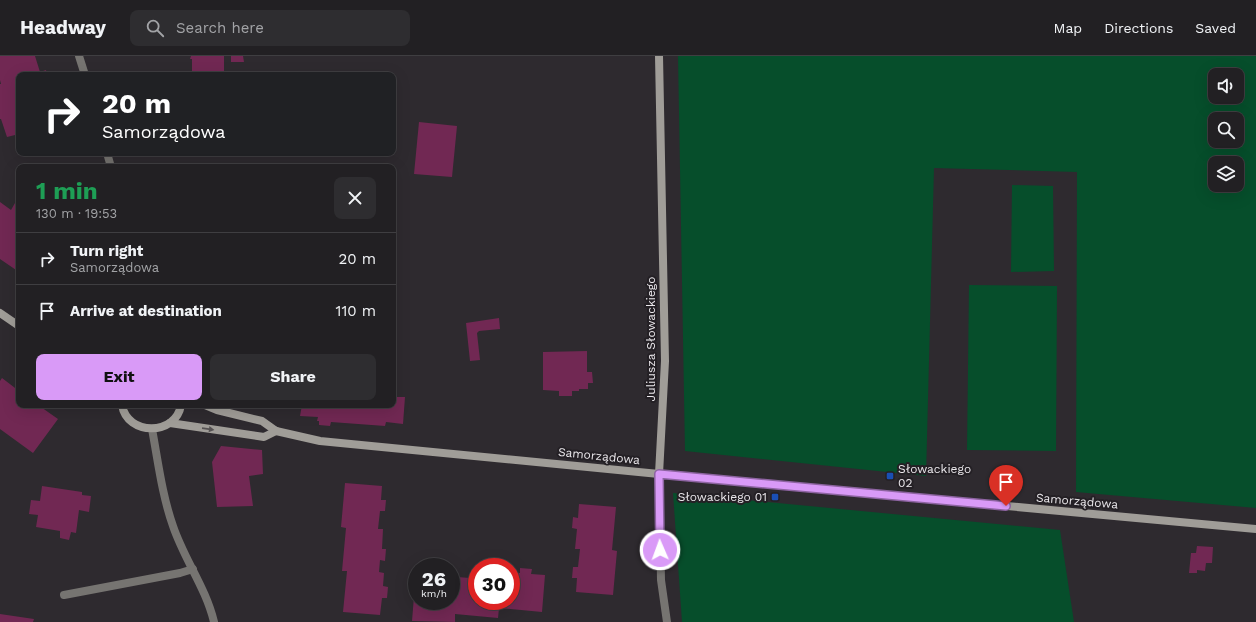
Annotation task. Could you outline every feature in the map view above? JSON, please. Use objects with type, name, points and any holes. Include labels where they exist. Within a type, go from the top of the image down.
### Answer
[{"type":"street","points":[[79,56],[84,72]]},
{"type":"street","name":"Juliusza Słowackiego","points":[[659,56],[665,361],[659,474],[661,580],[667,622]]},
{"type":"street","points":[[0,313],[16,324]]},
{"type":"street","points":[[123,408],[134,424],[152,430],[162,428],[170,423],[176,416],[180,408]]},
{"type":"street","name":"Samorządowa","points":[[212,408],[262,421],[276,431],[320,440],[659,474],[1256,529]]},
{"type":"street","name":"Samorządowa","points":[[170,423],[264,437],[276,431]]},
{"type":"street","points":[[152,430],[173,527],[209,605],[214,622]]},
{"type":"street","points":[[64,595],[180,573],[193,569]]},
{"type":"green space","points":[[678,56],[1256,56],[1256,508],[1076,492],[1077,172],[934,168],[926,476],[685,451]]},
{"type":"green space","points":[[1012,185],[1053,186],[1054,271],[1011,272]]},
{"type":"green space","points":[[969,285],[1057,286],[1056,451],[967,450]]},
{"type":"green space","points":[[673,493],[1060,530],[1074,622],[682,622]]},
{"type":"building","points":[[0,56],[35,56],[40,72],[16,72],[16,135],[7,137],[0,119]]},
{"type":"building","points":[[191,56],[224,56],[224,72],[192,72],[192,59],[190,59]]},
{"type":"building","points":[[231,56],[243,56],[244,62],[231,62]]},
{"type":"building","points":[[419,122],[457,126],[452,177],[414,174]]},
{"type":"building","points":[[0,202],[11,210],[15,203],[16,270],[0,259]]},
{"type":"building","points":[[499,318],[500,329],[479,331],[477,333],[480,360],[470,361],[466,323]]},
{"type":"building","points":[[587,351],[587,372],[592,372],[593,383],[588,383],[588,389],[572,391],[572,396],[559,396],[559,391],[543,390],[543,352]]},
{"type":"building","points":[[2,378],[16,389],[16,408],[42,408],[58,419],[33,453],[0,429],[0,381]]},
{"type":"building","points":[[396,397],[405,397],[403,424],[386,422],[385,426],[331,422],[330,426],[319,425],[319,421],[317,421],[318,417],[300,416],[301,408],[396,408]]},
{"type":"building","points":[[221,446],[262,450],[263,474],[249,476],[253,506],[217,507],[212,462]]},
{"type":"building","points":[[345,483],[382,486],[381,500],[386,500],[385,511],[380,511],[378,529],[383,529],[382,549],[386,549],[385,561],[380,560],[379,572],[384,573],[383,586],[388,587],[387,598],[382,598],[380,615],[343,612],[347,571],[342,571],[346,528],[341,527]]},
{"type":"building","points":[[42,486],[82,492],[82,495],[91,496],[89,512],[79,510],[76,533],[71,532],[69,540],[60,538],[60,531],[36,527],[38,515],[29,514],[31,500],[40,501]]},
{"type":"building","points":[[579,504],[616,507],[612,550],[617,551],[613,595],[576,592],[577,578],[572,578],[573,567],[578,567],[580,549],[575,549],[577,529],[572,528],[573,517],[578,518]]},
{"type":"building","points":[[1197,546],[1213,547],[1212,563],[1206,563],[1205,571],[1197,570],[1197,573],[1189,573],[1191,553],[1196,553]]},
{"type":"building","points":[[520,568],[532,569],[531,574],[545,575],[542,612],[520,610]]},
{"type":"building","points":[[460,577],[468,578],[468,610],[499,610],[498,618],[455,614],[455,622],[412,621],[413,610],[460,610]]},
{"type":"building","points":[[0,614],[34,619],[33,622],[0,622]]},
{"type":"place","name":"Słowackiego 02","points":[[890,476]]},
{"type":"place","name":"Słowackiego 01","points":[[775,497]]},
{"type":"route","points":[[660,550],[659,474],[1006,506]]}]
